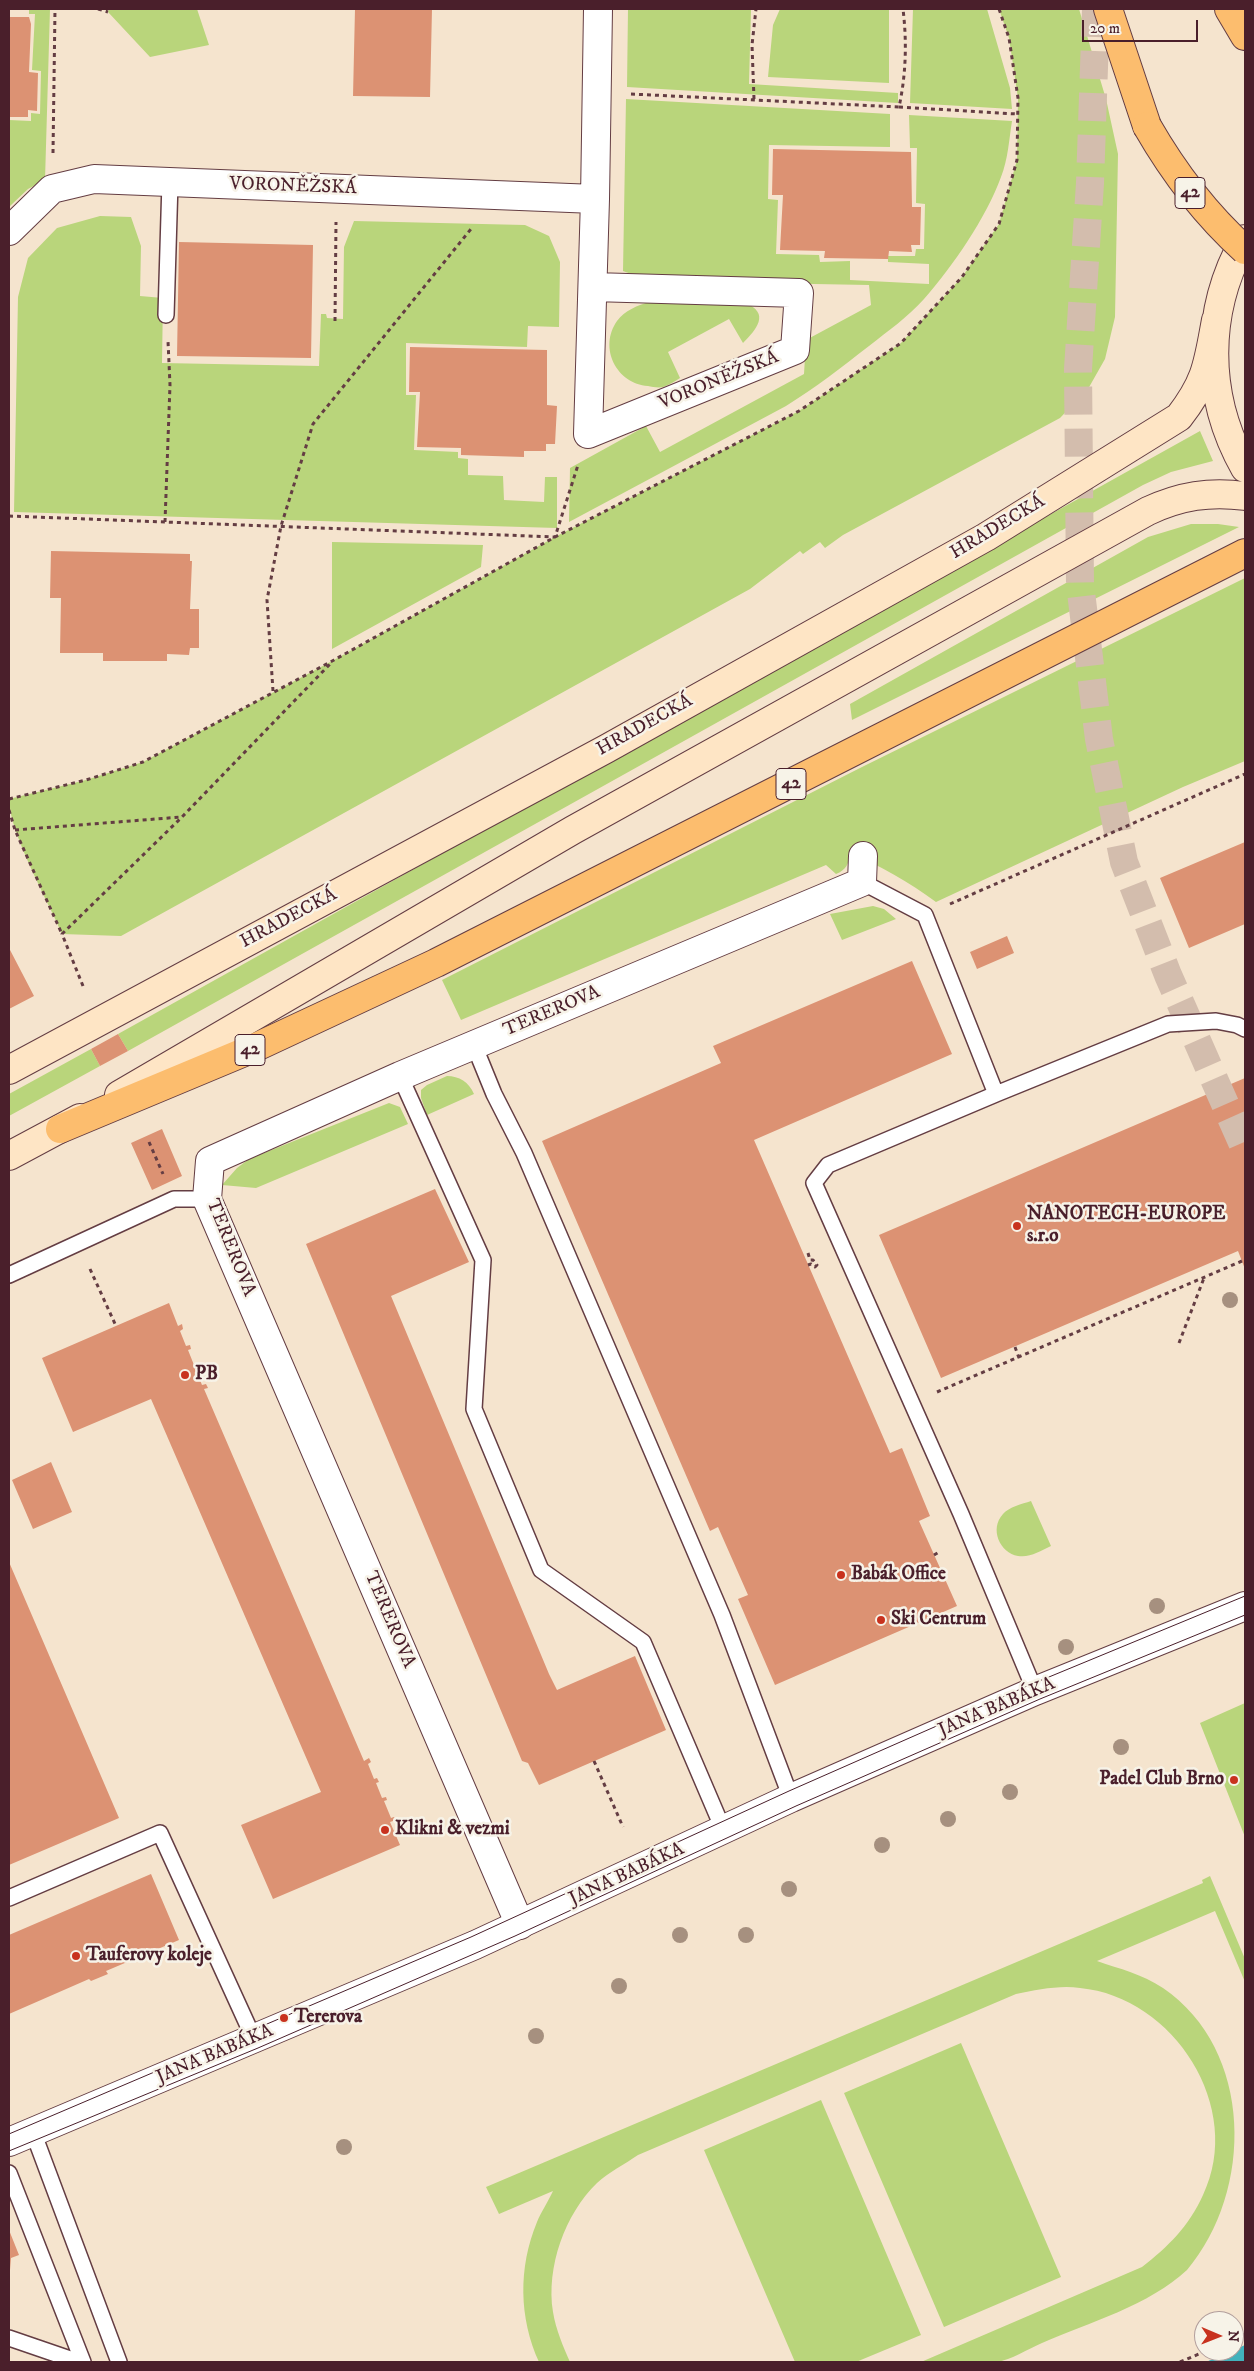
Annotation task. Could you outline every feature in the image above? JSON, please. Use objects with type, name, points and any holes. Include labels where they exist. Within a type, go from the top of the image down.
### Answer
[{"type":"highway","name":"42","points":[[1108,9],[1147,126],[1190,192],[1216,222],[1245,250]]},
{"type":"highway","points":[[1229,9],[1245,36]]},
{"type":"highway","name":"42","points":[[60,1129],[254,1048],[436,962],[1145,606],[1245,553]]},
{"type":"main road","points":[[1245,240],[1234,260],[1222,292],[1216,320],[1214,351],[1215,384],[1226,428],[1245,468]]},
{"type":"main road","name":"HRADECKÁ","points":[[9,1070],[615,744],[986,536],[1179,417],[1201,387],[1216,320]]},
{"type":"main road","points":[[9,1156],[60,1129],[573,830],[1148,511],[1169,501],[1189,496],[1224,493],[1245,496]]},
{"type":"street","points":[[588,434],[593,287],[598,9]]},
{"type":"street","name":"VORONĚŽSKÁ","points":[[52,189],[94,179],[595,199]]},
{"type":"street","points":[[9,231],[52,189]]},
{"type":"street","name":"VORONĚŽSKÁ","points":[[588,434],[795,350],[799,293],[593,287]]},
{"type":"street","name":"TEREROVA","points":[[520,1925],[207,1199],[210,1161],[474,1045],[863,869]]},
{"type":"street","name":"JANA BABÁKA","points":[[21,2137],[520,1925],[791,1798],[1035,1691],[1245,1606]]},
{"type":"lane","points":[[166,315],[170,182]]},
{"type":"lane","points":[[863,869],[925,915],[996,1094]]},
{"type":"lane","points":[[1035,1691],[965,1523],[814,1183],[828,1165],[1168,1024],[1216,1021],[1237,1025],[1245,1029]]},
{"type":"lane","points":[[474,1045],[494,1094],[524,1153],[722,1616],[791,1798]]},
{"type":"lane","points":[[400,1076],[483,1260],[474,1409],[541,1570],[644,1642],[724,1830]]},
{"type":"lane","points":[[9,1275],[174,1200],[207,1199]]},
{"type":"lane","points":[[9,1898],[160,1833],[254,2039]]},
{"type":"lane","points":[[21,2137],[119,2362]]},
{"type":"lane","points":[[9,2173],[83,2362]]},
{"type":"lane","points":[[9,2338],[79,2362]]},
{"type":"path","points":[[52,189],[55,9]]},
{"type":"path","points":[[98,9],[108,12]]},
{"type":"path","points":[[754,99],[752,45],[756,9]]},
{"type":"path","points":[[899,107],[904,74],[905,28],[903,9]]},
{"type":"path","points":[[597,93],[754,99],[1018,114]]},
{"type":"path","points":[[335,321],[336,188]]},
{"type":"path","points":[[273,691],[267,600],[281,526],[313,424],[498,195]]},
{"type":"path","points":[[165,522],[170,385],[166,315]]},
{"type":"path","points":[[9,516],[555,538],[588,434]]},
{"type":"path","points":[[9,799],[86,780],[143,762],[334,660],[182,817],[62,934]]},
{"type":"path","points":[[925,915],[1245,774]]},
{"type":"path","points":[[9,810],[15,830],[62,934],[83,986]]},
{"type":"path","points":[[15,830],[182,817]]},
{"type":"path","points":[[149,1142],[164,1175]]},
{"type":"path","points":[[79,1243],[116,1326]]},
{"type":"path","points":[[808,1253],[810,1260],[814,1260],[817,1265],[815,1267],[808,1265]]},
{"type":"path","points":[[932,1383],[936,1392],[1242,1261]]},
{"type":"path","points":[[1179,1344],[1204,1278]]},
{"type":"path","points":[[1015,1346],[1019,1358]]},
{"type":"path","points":[[934,1555],[939,1552]]},
{"type":"path","points":[[594,1761],[623,1827]]},
{"type":"path","points":[[1180,2362],[1194,2356]]},
{"type":"green space","points":[[29,9],[50,9],[45,180],[28,189],[9,207],[9,120],[31,121],[31,113],[40,114],[41,71],[32,70],[35,14],[29,14]]},
{"type":"green space","points":[[109,9],[197,9],[209,45],[150,57],[108,12]]},
{"type":"green space","points":[[628,9],[751,9],[749,84],[898,93],[898,103],[627,87]]},
{"type":"green space","points":[[780,9],[889,9],[889,83],[768,77],[773,25]]},
{"type":"green space","points":[[913,9],[987,9],[1010,88],[1012,109],[910,103]]},
{"type":"green space","points":[[999,9],[1079,9],[1106,99],[1118,154],[1115,317],[1105,359],[1088,389],[1060,418],[843,535],[825,548],[820,542],[803,554],[800,551],[750,589],[121,936],[62,934],[22,848],[15,829],[9,799],[86,780],[143,762],[334,660],[555,537],[799,411],[901,343],[962,277],[999,224],[1017,160],[1018,98],[1009,38]]},
{"type":"green space","points":[[626,99],[890,114],[890,147],[769,145],[768,199],[778,200],[776,254],[819,255],[820,262],[850,261],[850,280],[929,284],[929,264],[888,262],[888,256],[915,256],[916,249],[924,249],[925,204],[916,203],[917,148],[910,148],[909,115],[1012,121],[1003,170],[987,209],[968,241],[946,272],[911,312],[839,369],[786,406],[569,522],[570,468],[646,426],[660,452],[804,374],[806,340],[871,305],[869,285],[650,281],[623,271]]},
{"type":"green space","points":[[100,216],[131,217],[141,246],[140,296],[163,298],[162,363],[319,366],[321,314],[326,314],[327,318],[343,319],[344,247],[354,221],[525,225],[549,236],[560,262],[559,327],[528,326],[527,347],[406,343],[406,395],[416,395],[414,450],[458,452],[458,458],[468,459],[468,475],[503,476],[504,500],[544,502],[545,477],[557,477],[557,528],[14,512],[18,297],[28,258],[57,228]]},
{"type":"green space","points":[[649,302],[745,303],[753,307],[757,312],[759,322],[743,343],[729,319],[668,352],[680,378],[663,387],[651,387],[637,384],[627,379],[620,372],[610,353],[609,342],[612,331],[620,317],[632,309]]},
{"type":"green space","points":[[1200,431],[1213,461],[1171,472],[1143,485],[128,1051],[118,1034]]},
{"type":"green space","points":[[1191,524],[1218,524],[1239,527],[852,720],[850,704],[1148,537]]},
{"type":"green space","points":[[332,542],[483,545],[481,567],[332,649]]},
{"type":"green space","points":[[1245,578],[1245,761],[1183,787],[936,902],[873,863],[850,853],[846,866],[836,874],[826,865],[461,1020],[442,980],[862,767]]},
{"type":"green space","points":[[873,906],[884,909],[896,919],[842,940],[830,914]]},
{"type":"green space","points":[[91,1049],[100,1066],[9,1116],[9,1094]]},
{"type":"green space","points":[[447,1076],[463,1080],[474,1094],[427,1115],[421,1098],[421,1090],[427,1085]]},
{"type":"green space","points":[[389,1103],[400,1107],[408,1124],[256,1188],[222,1185],[237,1168],[249,1159]]},
{"type":"green space","points":[[1031,1501],[1051,1546],[1031,1555],[1018,1556],[1006,1550],[998,1540],[997,1526],[1003,1514],[1009,1509]]},
{"type":"green space","name":"Padel Club Brno","points":[[1245,1703],[1245,1837],[1200,1723]]},
{"type":"green space","points":[[1210,1876],[1245,1959],[1245,1982],[1215,1911],[1097,1961],[1131,1972],[1155,1983],[1193,2015],[1215,2047],[1228,2084],[1234,2123],[1233,2162],[1224,2201],[1209,2238],[1187,2270],[1172,2282],[1118,2312],[1002,2361],[979,2364],[921,2362],[1142,2267],[1161,2252],[1177,2235],[1191,2217],[1203,2195],[1214,2161],[1215,2127],[1207,2094],[1192,2062],[1171,2035],[1145,2012],[1114,1996],[1080,1988],[1048,1988],[1016,1994],[638,2155],[607,2175],[597,2183],[576,2210],[560,2242],[555,2260],[552,2277],[553,2312],[562,2344],[570,2362],[539,2362],[528,2328],[523,2293],[524,2275],[531,2239],[553,2191],[499,2214],[486,2187],[1203,1883],[1202,1880]]},
{"type":"green space","points":[[961,2043],[1061,2277],[944,2327],[844,2093]]},
{"type":"green space","points":[[821,2100],[921,2335],[856,2362],[795,2362],[704,2150]]},
{"type":"water","points":[[1244,2345],[1245,2362],[1206,2362],[1244,2361]]},
{"type":"building","points":[[355,9],[432,9],[430,97],[353,96]]},
{"type":"building","points":[[9,17],[29,17],[31,24],[29,72],[38,73],[37,111],[28,110],[28,117],[9,117]]},
{"type":"building","points":[[773,149],[911,152],[912,207],[921,207],[920,245],[911,245],[912,252],[889,251],[888,259],[824,258],[825,251],[780,250],[783,195],[772,195]]},
{"type":"building","points":[[179,242],[313,245],[311,358],[177,356]]},
{"type":"building","points":[[410,347],[547,350],[547,405],[557,406],[555,444],[546,444],[546,451],[524,451],[524,457],[461,455],[461,448],[417,447],[420,392],[409,392]]},
{"type":"building","points":[[51,551],[190,554],[190,561],[192,561],[190,609],[199,609],[199,648],[190,648],[189,655],[167,654],[167,661],[103,661],[103,653],[60,653],[61,598],[50,598]]},
{"type":"building","points":[[1245,842],[1245,924],[1189,948],[1160,878]]},
{"type":"building","points":[[1007,936],[1014,953],[977,969],[970,952]]},
{"type":"building","points":[[9,948],[34,996],[9,1009]]},
{"type":"building","points":[[912,961],[952,1054],[754,1140],[890,1453],[902,1448],[930,1516],[919,1521],[957,1606],[775,1685],[738,1599],[748,1595],[718,1527],[710,1531],[542,1141],[721,1063],[713,1046]]},
{"type":"building","points":[[118,1034],[128,1051],[100,1066],[91,1049]]},
{"type":"building","points":[[1245,1078],[1245,1269],[1238,1251],[941,1378],[879,1235]]},
{"type":"building","points":[[162,1129],[182,1176],[152,1190],[131,1143]]},
{"type":"building","points":[[435,1189],[469,1262],[391,1296],[549,1674],[557,1690],[635,1656],[666,1730],[539,1785],[528,1763],[522,1761],[306,1244]]},
{"type":"building","points":[[169,1303],[178,1326],[182,1324],[183,1329],[180,1331],[186,1346],[190,1345],[191,1349],[188,1350],[194,1365],[198,1364],[200,1368],[196,1370],[202,1385],[206,1384],[208,1388],[204,1389],[364,1761],[369,1758],[371,1762],[368,1764],[374,1779],[377,1778],[379,1782],[376,1783],[382,1798],[386,1797],[387,1800],[384,1801],[391,1818],[394,1817],[396,1820],[390,1822],[400,1845],[273,1899],[241,1825],[321,1792],[151,1399],[73,1432],[42,1358]]},
{"type":"building","points":[[51,1462],[72,1512],[33,1529],[12,1480]]},
{"type":"building","points":[[9,1562],[119,1818],[9,1865]]},
{"type":"building","name":"Tauferovy koleje","points":[[151,1874],[179,1940],[106,1971],[108,1974],[91,1981],[89,1979],[9,2014],[9,1935]]},
{"type":"building","points":[[9,2230],[19,2255],[11,2258],[10,2270]]},
{"type":"tunnel","points":[[1096,9],[1090,183],[1078,369],[1080,584],[1099,739],[1124,862],[1168,975],[1245,1149]]},
{"type":"tram line","points":[[9,2134],[471,1937],[789,1791],[1032,1684],[1245,1596]]},
{"type":"tram line","points":[[9,2151],[258,2048],[515,1936],[796,1806],[1040,1699],[1245,1615]]},
{"type":"place","name":"NANOTECH-EUROPE s.r.o","points":[[1017,1226]]},
{"type":"place","name":"PB","points":[[185,1375]]},
{"type":"place","name":"Babák Office","points":[[841,1575]]},
{"type":"place","name":"Ski Centrum","points":[[881,1620]]},
{"type":"place","name":"Padel Club Brno","points":[[1234,1780]]},
{"type":"place","name":"Klikni & vezmi","points":[[385,1830]]},
{"type":"place","name":"Tauferovy koleje","points":[[76,1956]]},
{"type":"place","name":"Tererova","points":[[284,2018]]}]
